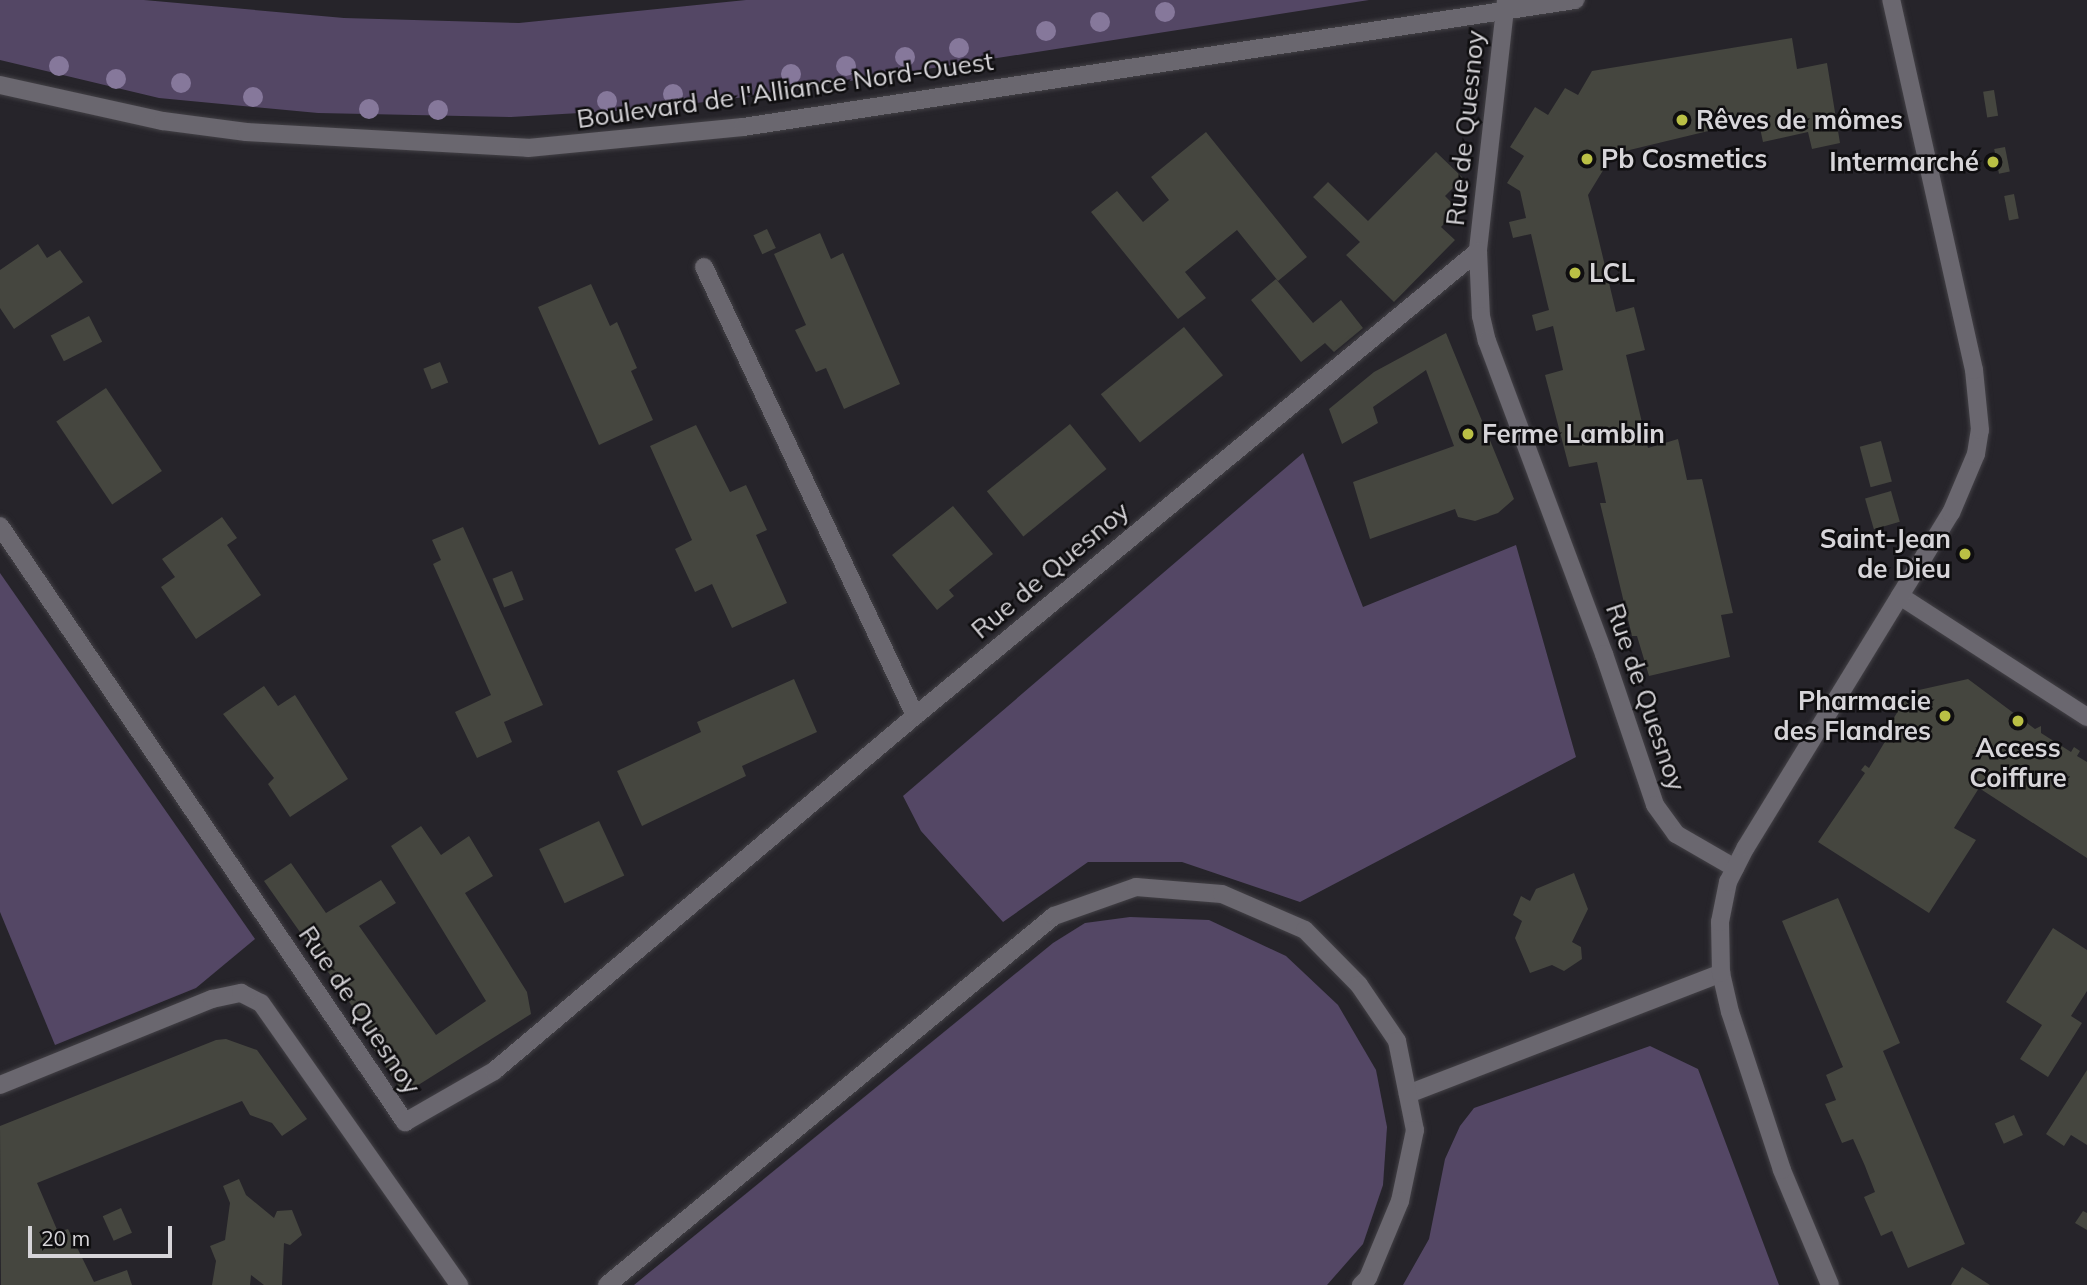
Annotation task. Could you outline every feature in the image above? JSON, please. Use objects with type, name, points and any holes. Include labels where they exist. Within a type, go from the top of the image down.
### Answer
[{"type":"street","name":"Boulevard de l'Alliance Nord-Ouest","points":[[0,85],[163,121],[246,132],[528,148],[743,127],[1505,5],[1575,0]]},
{"type":"street","points":[[1830,1285],[1765,1122],[1721,973],[1722,901],[1735,868],[1965,485],[1980,430],[1974,370],[1891,0]]},
{"type":"street","name":"Rue de Quesnoy","points":[[1505,5],[1478,251],[1481,316],[1487,341],[1597,634],[1655,806],[1676,834],[1735,868]]},
{"type":"street","name":"Rue de Quesnoy","points":[[0,526],[405,1122],[494,1071],[915,716],[1478,251]]},
{"type":"street","points":[[704,267],[915,716]]},
{"type":"street","points":[[1900,596],[2087,717]]},
{"type":"street","points":[[607,1285],[1054,916],[1136,887],[1222,894],[1305,930],[1359,985],[1396,1041],[1415,1130],[1400,1201],[1368,1278],[1360,1285]]},
{"type":"street","points":[[1408,1094],[1721,973]]},
{"type":"street","points":[[0,1085],[212,999],[241,993],[261,1003],[459,1285]]},
{"type":"shaded area","points":[[0,0],[144,0],[344,18],[519,23],[746,0],[1369,0],[761,95],[648,109],[511,117],[318,113],[159,98],[0,60]]},
{"type":"shaded area","points":[[1303,453],[1363,607],[1516,545],[1576,757],[1300,902],[1182,862],[1088,862],[1003,922],[921,831],[903,796]]},
{"type":"shaded area","points":[[0,573],[255,939],[196,988],[55,1045],[0,912]]},
{"type":"shaded area","points":[[1130,917],[1209,920],[1286,956],[1338,1005],[1376,1070],[1387,1127],[1383,1185],[1363,1244],[1327,1285],[634,1285],[1053,943],[1085,923]]},
{"type":"shaded area","points":[[1650,1046],[1698,1069],[1779,1285],[1403,1285],[1429,1239],[1445,1159],[1460,1126],[1474,1108]]},
{"type":"building","points":[[1792,38],[1797,69],[1827,63],[1840,143],[1812,149],[1808,132],[1763,142],[1758,119],[1613,154],[1588,195],[1616,312],[1634,307],[1645,350],[1626,355],[1648,448],[1678,439],[1687,480],[1702,479],[1733,613],[1721,615],[1730,657],[1649,676],[1637,636],[1632,636],[1600,503],[1606,503],[1597,462],[1569,467],[1545,375],[1563,370],[1553,326],[1536,331],[1532,315],[1549,310],[1531,234],[1513,238],[1509,222],[1526,218],[1520,191],[1507,183],[1524,156],[1510,147],[1535,107],[1548,115],[1565,88],[1578,95],[1592,71]]},
{"type":"building","points":[[1994,90],[1998,116],[1987,117],[1983,92]]},
{"type":"building","points":[[1206,132],[1307,257],[1278,281],[1237,230],[1185,272],[1206,298],[1178,319],[1091,212],[1117,191],[1143,222],[1169,200],[1151,177]]},
{"type":"building","points":[[2005,147],[2010,172],[1999,174],[1994,149]]},
{"type":"building","points":[[1436,152],[1463,178],[1445,196],[1458,209],[1441,227],[1455,240],[1394,302],[1346,255],[1360,242],[1313,197],[1328,182],[1368,221]]},
{"type":"building","points":[[2014,194],[2019,219],[2009,220],[2004,196]]},
{"type":"building","points":[[767,229],[776,248],[762,254],[753,235]]},
{"type":"building","points":[[820,233],[831,259],[843,253],[900,384],[844,409],[826,368],[816,372],[795,330],[806,325],[774,254]]},
{"type":"building","points":[[38,244],[47,258],[60,250],[83,282],[14,329],[0,308],[0,270]]},
{"type":"building","points":[[1276,279],[1313,323],[1341,300],[1363,328],[1334,352],[1325,343],[1301,362],[1251,300]]},
{"type":"building","points":[[591,284],[610,326],[617,322],[637,368],[631,371],[653,420],[599,445],[538,307]]},
{"type":"building","points":[[89,316],[102,342],[64,361],[51,336]]},
{"type":"building","points":[[1184,327],[1223,375],[1140,443],[1101,394]]},
{"type":"building","name":"Ferme Lamblin","points":[[1446,333],[1514,499],[1498,513],[1475,521],[1458,517],[1455,509],[1370,539],[1353,482],[1454,446],[1426,370],[1373,407],[1378,423],[1342,444],[1329,409],[1374,372]]},
{"type":"building","points":[[440,362],[448,382],[432,389],[423,369]]},
{"type":"building","points":[[106,388],[162,471],[112,504],[56,422]]},
{"type":"building","points":[[1070,424],[1107,469],[1023,536],[987,491]]},
{"type":"building","points":[[696,425],[730,492],[746,485],[767,530],[756,535],[787,603],[732,628],[712,584],[695,592],[675,549],[692,540],[650,446]]},
{"type":"building","points":[[1881,441],[1892,482],[1871,487],[1860,447]]},
{"type":"building","points":[[1891,491],[1900,522],[1874,529],[1865,498]]},
{"type":"building","points":[[953,506],[993,554],[949,590],[954,596],[937,610],[892,555]]},
{"type":"building","points":[[222,517],[237,538],[227,545],[261,595],[196,639],[161,587],[175,577],[162,559]]},
{"type":"building","points":[[463,527],[543,705],[504,722],[512,742],[477,758],[455,712],[491,695],[433,564],[441,560],[432,540]]},
{"type":"building","points":[[512,571],[524,600],[504,608],[493,579]]},
{"type":"building","points":[[794,679],[817,732],[742,766],[746,776],[642,826],[617,771],[701,732],[697,722]]},
{"type":"building","points":[[1968,679],[2035,729],[2041,726],[2041,733],[2071,752],[2074,747],[2080,751],[2077,756],[2087,762],[2087,858],[1979,788],[1954,828],[1976,840],[1929,913],[1818,842],[1865,773],[1861,770],[1865,765],[1869,768],[1889,735],[1885,732],[1910,692]]},
{"type":"building","points":[[264,686],[278,706],[295,695],[348,779],[290,817],[268,784],[274,778],[223,714]]},
{"type":"building","points":[[599,821],[624,875],[565,903],[539,849]]},
{"type":"building","points":[[421,826],[441,855],[469,836],[493,876],[465,893],[527,992],[531,1014],[404,1094],[370,1044],[376,1040],[264,881],[291,863],[326,913],[381,880],[396,903],[359,926],[436,1035],[486,1001],[391,846]]},
{"type":"building","points":[[1574,873],[1588,909],[1572,942],[1581,947],[1582,959],[1564,971],[1552,965],[1530,973],[1515,938],[1522,921],[1513,915],[1521,896],[1530,901],[1536,889]]},
{"type":"building","points":[[1838,898],[1900,1043],[1883,1051],[1965,1244],[1908,1268],[1892,1231],[1881,1236],[1864,1197],[1875,1192],[1865,1166],[1853,1139],[1842,1143],[1825,1104],[1836,1100],[1826,1075],[1843,1067],[1782,921]]},
{"type":"building","points":[[2053,928],[2087,950],[2087,991],[2071,1016],[2082,1023],[2048,1077],[2020,1059],[2042,1025],[2006,1002]]},
{"type":"building","points":[[226,1039],[257,1050],[307,1119],[282,1136],[272,1123],[250,1115],[242,1101],[37,1183],[58,1232],[68,1229],[94,1282],[127,1270],[132,1285],[1,1285],[0,1126],[216,1040]]},
{"type":"building","points":[[2087,1070],[2087,1145],[2071,1135],[2064,1146],[2046,1134]]},
{"type":"building","points":[[2014,1115],[2023,1135],[2004,1144],[1995,1124]]},
{"type":"building","points":[[239,1179],[246,1195],[274,1218],[277,1211],[292,1210],[302,1235],[290,1245],[284,1243],[282,1285],[264,1285],[251,1275],[250,1285],[212,1285],[216,1261],[210,1246],[225,1240],[230,1203],[223,1186]]},
{"type":"building","points":[[121,1208],[132,1233],[114,1241],[103,1216]]},
{"type":"building","points":[[2083,1211],[2087,1213],[2087,1230],[2075,1223]]},
{"type":"building","points":[[1962,1267],[1990,1285],[1951,1285]]},
{"type":"place","name":"Rêves de mômes","points":[[1682,120]]},
{"type":"place","name":"Pb Cosmetics","points":[[1587,159]]},
{"type":"place","name":"Intermarché","points":[[1993,162]]},
{"type":"place","name":"LCL","points":[[1575,273]]},
{"type":"place","name":"Ferme Lamblin","points":[[1468,434]]},
{"type":"place","name":"Saint-Jean de Dieu","points":[[1965,554]]},
{"type":"place","name":"Pharmacie des Flandres","points":[[1945,716]]},
{"type":"place","name":"Access Coiffure","points":[[2018,721]]}]
